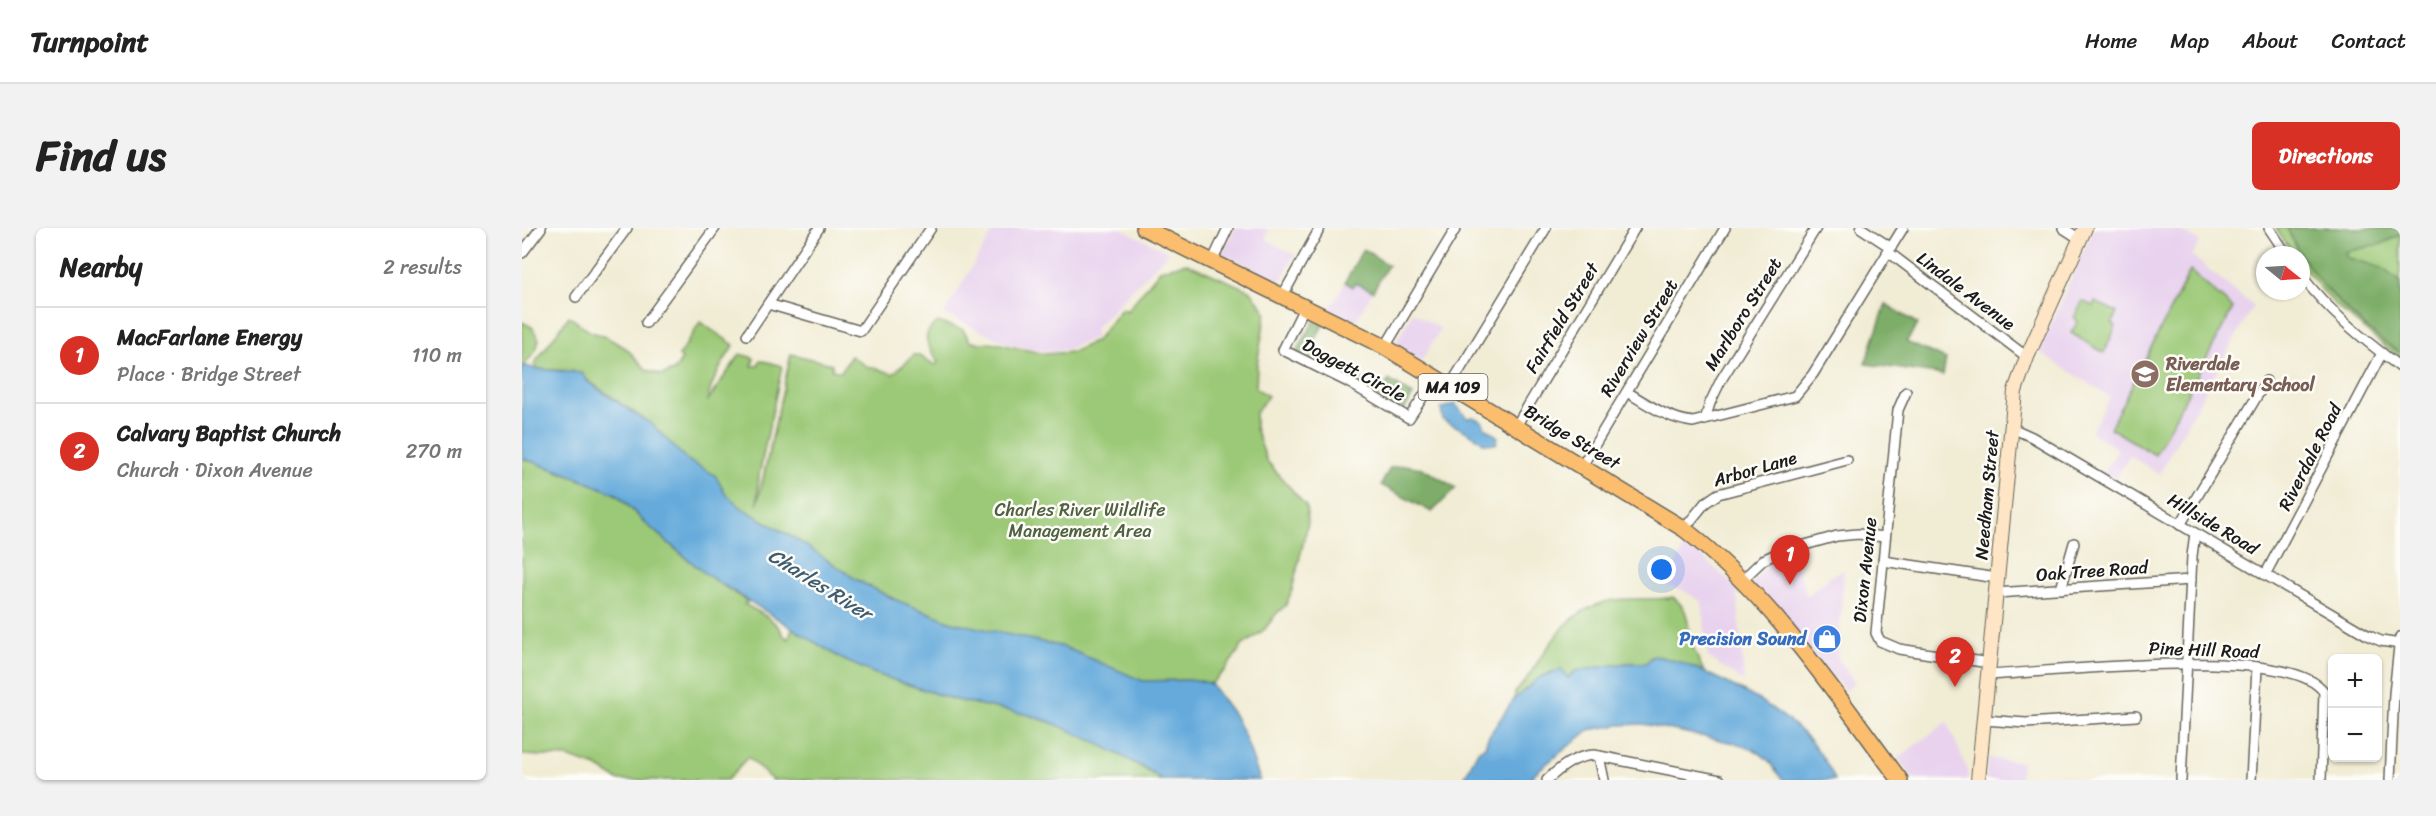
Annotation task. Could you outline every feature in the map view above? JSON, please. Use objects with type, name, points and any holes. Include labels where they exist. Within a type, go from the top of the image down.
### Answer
[{"type":"main road","name":"Bridge Street","points":[[1144,228],[1385,347],[1684,528],[1741,581],[1793,637],[1900,780]]},
{"type":"main road","name":"Needham Street","points":[[1978,780],[2015,391],[2027,357],[2082,234]]},
{"type":"street","points":[[522,254],[541,228]]},
{"type":"street","points":[[576,297],[627,228]]},
{"type":"street","points":[[646,323],[715,228]]},
{"type":"street","points":[[747,335],[819,228]]},
{"type":"street","points":[[768,304],[861,331],[931,228]]},
{"type":"street","points":[[1212,262],[1228,228]]},
{"type":"street","points":[[1283,296],[1320,228]]},
{"type":"street","points":[[1450,386],[1546,228]]},
{"type":"street","name":"Fairfield Street","points":[[1516,426],[1635,228]]},
{"type":"street","name":"Riverview Street","points":[[1582,466],[1725,228]]},
{"type":"street","name":"Marlboro Street","points":[[1705,420],[1721,380],[1816,228]]},
{"type":"street","name":"Lindale Avenue","points":[[1861,228],[2027,357]]},
{"type":"street","points":[[1627,392],[1682,421],[1705,420],[1795,396],[1813,374],[1903,228]]},
{"type":"street","points":[[2063,228],[2082,234]]},
{"type":"street","points":[[2269,228],[2281,246]]},
{"type":"street","points":[[1385,347],[1452,230]]},
{"type":"street","points":[[2310,286],[2328,308],[2400,367]]},
{"type":"street","name":"Doggett Circle","points":[[1305,306],[1283,350],[1347,382],[1409,418],[1436,377]]},
{"type":"street","name":"Riverdale Road","points":[[2265,575],[2382,353]]},
{"type":"street","points":[[2180,525],[2266,381]]},
{"type":"street","name":"Dixon Avenue","points":[[1906,392],[1898,410],[1876,633],[1880,641],[1899,649],[1989,669]]},
{"type":"street","name":"Hillside Road","points":[[2012,428],[2032,437],[2369,636],[2381,641],[2400,641]]},
{"type":"street","name":"Arbor Lane","points":[[1684,528],[1705,503],[1718,494],[1847,460]]},
{"type":"street","points":[[2181,780],[2195,533]]},
{"type":"street","points":[[1741,581],[1763,560],[1780,552],[1837,536],[1858,534],[1885,537]]},
{"type":"street","points":[[2061,589],[2074,543]]},
{"type":"street","points":[[1883,561],[1997,578]]},
{"type":"street","name":"Oak Tree Road","points":[[1996,593],[2191,580]]},
{"type":"street","points":[[2390,780],[2396,727],[2400,641]]},
{"type":"street","name":"Pine Hill Road","points":[[1989,669],[2186,663],[2292,672],[2323,690],[2325,698],[2321,780]]},
{"type":"street","points":[[2251,780],[2257,668]]},
{"type":"street","points":[[1984,720],[2026,723],[2136,716]]},
{"type":"street","points":[[1547,780],[1562,766],[1582,756],[1599,756],[1720,780]]},
{"type":"street","points":[[1599,756],[1604,780]]},
{"type":"shaded area","points":[[995,228],[1120,228],[1169,252],[1094,329],[1096,337],[1057,351],[1036,350],[1007,343],[944,314]]},
{"type":"shaded area","points":[[1235,228],[1265,228],[1269,230],[1266,239],[1295,255],[1280,282],[1222,253]]},
{"type":"shaded area","name":"Riverdale Elementary School","points":[[2094,228],[2174,228],[2200,241],[2192,256],[2253,306],[2159,474],[2130,456],[2116,479],[2104,472],[2118,449],[2091,432],[2110,397],[2039,352]]},
{"type":"shaded area","points":[[1345,282],[1353,286],[1355,283],[1373,291],[1354,324],[1329,311]]},
{"type":"shaded area","points":[[1413,312],[1441,329],[1421,361],[1395,344]]},
{"type":"shaded area","points":[[1687,542],[1739,591],[1737,594],[1744,682],[1708,657],[1702,602],[1681,589],[1650,582],[1662,558],[1675,565]]},
{"type":"shaded area","points":[[1794,554],[1807,596],[1831,576],[1844,570],[1838,659],[1855,682],[1846,691],[1751,584],[1771,561]]},
{"type":"shaded area","points":[[1947,722],[1969,774],[1968,780],[1914,780],[1898,758]]},
{"type":"shaded area","points":[[1988,758],[2022,762],[2020,780],[1986,780]]},
{"type":"green space","points":[[2276,228],[2400,228],[2400,359],[2334,304],[2310,276],[2310,246],[2288,246]]},
{"type":"green space","points":[[2287,228],[2400,228],[2400,235],[2382,244],[2345,252],[2346,257],[2382,268],[2400,282],[2400,353],[2350,314],[2334,298],[2310,267],[2310,246],[2296,246]]},
{"type":"green space","points":[[1363,249],[1388,265],[1373,291],[1355,283],[1353,287],[1345,282]]},
{"type":"green space","name":"Charles River Wildlife Management Area","points":[[1186,263],[1251,291],[1266,312],[1257,364],[1256,388],[1268,396],[1255,413],[1255,428],[1267,461],[1306,506],[1308,523],[1292,590],[1286,605],[1265,629],[1242,646],[1225,670],[1211,684],[1197,680],[1138,681],[1064,647],[952,622],[896,600],[857,580],[799,541],[733,503],[645,420],[586,379],[572,371],[538,369],[534,364],[569,316],[589,331],[626,348],[647,370],[661,375],[674,371],[682,359],[679,356],[700,322],[734,345],[714,379],[708,400],[740,354],[754,358],[752,366],[758,366],[760,360],[782,366],[759,475],[757,505],[791,354],[832,364],[832,370],[841,372],[851,356],[869,368],[873,367],[893,374],[914,355],[935,365],[938,363],[926,337],[931,327],[938,322],[963,330],[971,342],[1000,344],[1045,354],[1073,352],[1097,340],[1122,308],[1127,311],[1160,270]]},
{"type":"green space","points":[[2190,271],[2233,308],[2155,455],[2110,428]]},
{"type":"green space","points":[[2082,301],[2093,306],[2095,302],[2117,312],[2112,324],[2116,326],[2104,353],[2071,333],[2078,321],[2074,318]]},
{"type":"green space","points":[[1886,304],[1918,324],[1906,342],[1946,359],[1943,375],[1865,364]]},
{"type":"green space","points":[[1314,321],[1323,325],[1309,351],[1382,390],[1389,380],[1413,395],[1403,412],[1296,353]]},
{"type":"green space","points":[[522,322],[532,327],[539,339],[536,350],[522,369]]},
{"type":"green space","points":[[522,458],[608,490],[618,496],[681,554],[707,575],[748,602],[744,604],[772,621],[789,639],[792,628],[842,659],[873,673],[952,699],[1029,715],[1095,738],[1162,780],[772,780],[748,757],[727,780],[618,780],[597,767],[567,757],[522,755]]},
{"type":"green space","points":[[1404,465],[1422,468],[1456,488],[1432,512],[1381,485],[1390,468]]},
{"type":"green space","points":[[1673,597],[1684,610],[1692,645],[1704,671],[1661,657],[1651,657],[1647,663],[1627,663],[1575,671],[1567,678],[1563,671],[1555,671],[1536,680],[1514,699],[1515,692],[1526,680],[1549,645],[1574,617],[1584,610],[1609,601]]},
{"type":"water","name":"Charles River","points":[[525,366],[582,373],[588,382],[651,423],[687,460],[715,475],[725,493],[743,509],[802,543],[857,580],[896,600],[952,622],[1064,647],[1143,681],[1197,680],[1211,684],[1234,715],[1245,737],[1260,780],[1162,780],[1095,742],[1053,723],[1029,715],[952,699],[873,673],[842,659],[707,575],[646,524],[618,495],[522,458],[522,369]]},
{"type":"water","points":[[1455,404],[1467,418],[1473,417],[1482,421],[1485,427],[1498,437],[1496,444],[1483,443],[1443,420],[1441,409]]},
{"type":"water","points":[[1653,656],[1698,669],[1773,709],[1788,720],[1815,747],[1835,780],[1783,780],[1768,760],[1758,752],[1739,744],[1643,724],[1589,730],[1536,772],[1530,780],[1463,780],[1478,751],[1485,746],[1488,737],[1514,699],[1539,678],[1561,669],[1568,678],[1575,671],[1627,663],[1646,663]]},
{"type":"place","name":"Riverdale Elementary School","points":[[2145,374]]},
{"type":"place","name":"MacFarlane Energy","points":[[1790,585]]},
{"type":"place","name":"Precision Sound","points":[[1827,639]]},
{"type":"place","name":"Calvary Baptist Church","points":[[1955,687]]}]
